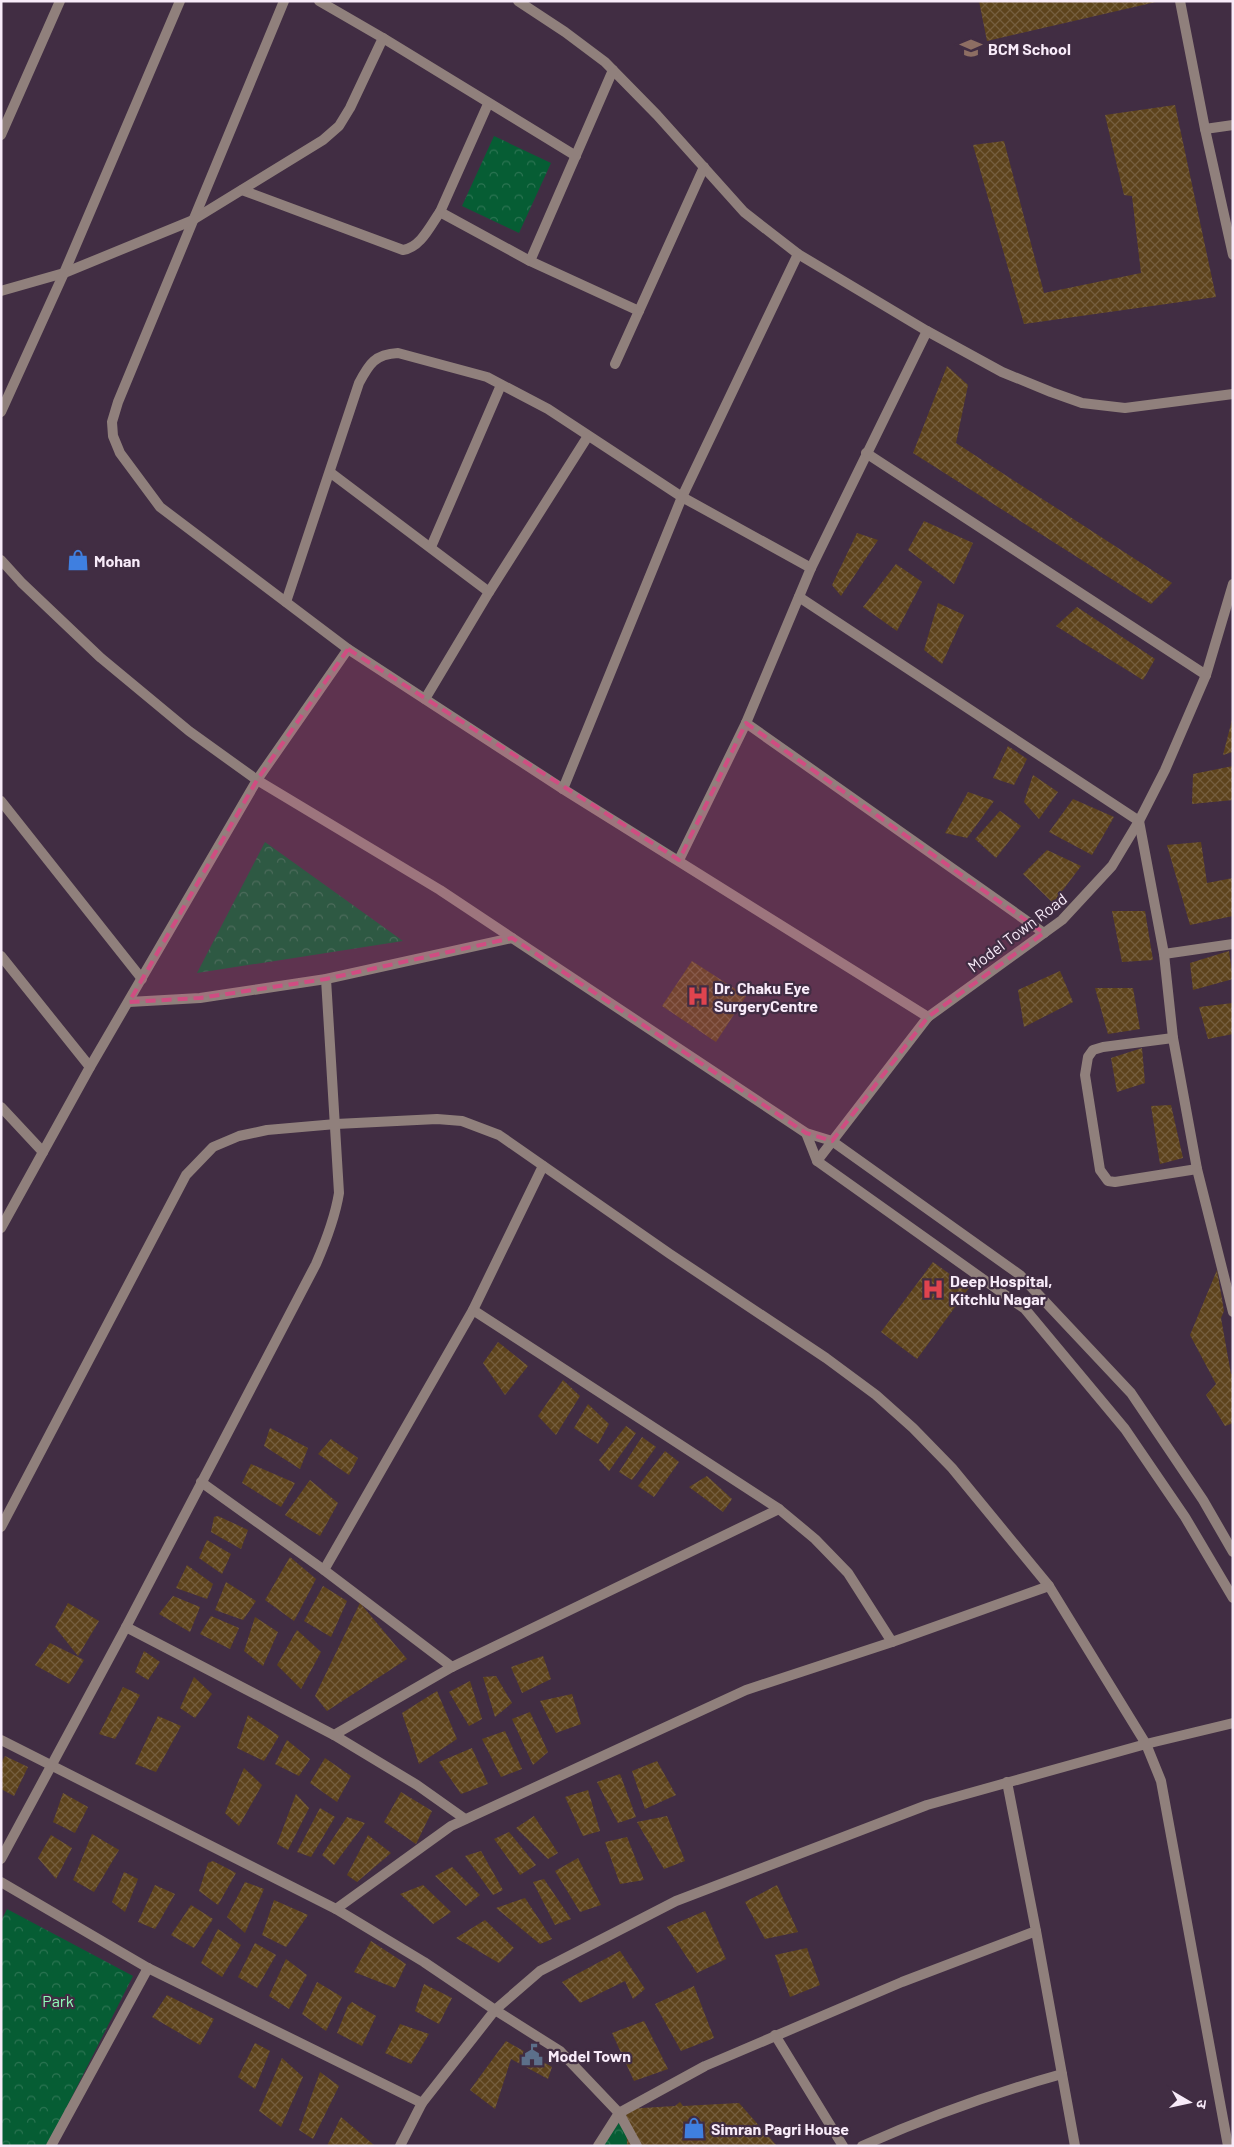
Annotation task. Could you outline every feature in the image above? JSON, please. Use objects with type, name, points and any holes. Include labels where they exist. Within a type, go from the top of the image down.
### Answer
[{"type":"street","points":[[1,135],[60,1]]},
{"type":"street","points":[[1,412],[64,273],[180,1]]},
{"type":"street","points":[[284,1],[191,221],[118,402],[112,422],[113,436],[120,453],[160,507],[348,648],[563,789],[928,1017]]},
{"type":"street","points":[[319,1],[576,156]]},
{"type":"street","points":[[518,1],[565,32],[605,62],[744,212],[798,254],[927,331],[1002,372],[1082,403],[1125,408],[1233,394]]},
{"type":"street","points":[[1180,1],[1205,129],[1233,255]]},
{"type":"street","points":[[1,291],[64,273],[191,221],[323,140],[339,126],[350,108],[383,38]]},
{"type":"street","points":[[530,261],[613,70]]},
{"type":"street","points":[[242,190],[403,250],[412,248],[440,212],[488,104]]},
{"type":"street","points":[[1205,129],[1233,125]]},
{"type":"street","points":[[615,364],[704,167]]},
{"type":"street","points":[[440,212],[530,261],[639,311]]},
{"type":"street","points":[[563,789],[682,497],[798,254]]},
{"type":"street","points":[[679,860],[746,723],[811,568],[927,331]]},
{"type":"street","points":[[286,602],[331,473],[359,383],[375,359],[390,353],[398,353],[487,377],[548,409],[682,497],[811,568]]},
{"type":"street","points":[[431,547],[501,385]]},
{"type":"street","points":[[425,699],[489,592],[588,436]]},
{"type":"street","points":[[866,453],[1206,675]]},
{"type":"street","points":[[331,473],[489,592]]},
{"type":"street","points":[[1,560],[21,582],[101,658],[189,731],[257,780],[440,890],[806,1134],[832,1141],[1020,1274],[1131,1393],[1203,1500],[1233,1552]]},
{"type":"street","name":"Model Town Road","points":[[817,1161],[928,1017],[1062,920],[1112,866],[1139,821],[1165,770],[1206,675],[1233,584]]},
{"type":"street","points":[[800,597],[1139,821],[1164,954],[1173,1038],[1196,1169],[1233,1312]]},
{"type":"street","points":[[1,1228],[90,1067],[257,780],[348,648]]},
{"type":"street","points":[[746,723],[1044,932]]},
{"type":"street","points":[[1,801],[142,979]]},
{"type":"street","points":[[129,1002],[200,998],[326,979],[512,938]]},
{"type":"street","points":[[1164,954],[1233,944]]},
{"type":"street","points":[[1,956],[90,1067]]},
{"type":"street","points":[[1,1858],[52,1767],[126,1627],[316,1264],[330,1231],[339,1193],[326,979]]},
{"type":"street","points":[[1173,1038],[1102,1047],[1093,1050],[1088,1057],[1085,1075],[1100,1170],[1108,1180],[1115,1182],[1196,1169]]},
{"type":"street","points":[[1,1107],[43,1152]]},
{"type":"street","points":[[1,1527],[186,1175],[213,1147],[239,1136],[267,1130],[336,1124],[437,1119],[462,1122],[499,1135],[670,1254],[826,1358],[876,1395],[913,1428],[952,1468],[1048,1586],[1146,1744],[1162,1781],[1228,2146]]},
{"type":"street","points":[[806,1134],[817,1161],[1025,1309],[1125,1429],[1186,1517],[1233,1598]]},
{"type":"street","points":[[324,1570],[473,1310],[543,1166]]},
{"type":"street","points":[[473,1310],[778,1510],[815,1539],[848,1573],[892,1642]]},
{"type":"street","points":[[202,1482],[324,1570],[452,1667]]},
{"type":"street","points":[[334,1735],[452,1667],[778,1510]]},
{"type":"street","points":[[336,1909],[451,1826],[746,1690],[892,1642],[1048,1586]]},
{"type":"street","points":[[126,1627],[334,1735],[417,1785],[465,1819]]},
{"type":"street","points":[[400,2146],[422,2103],[495,2010],[540,1972],[676,1901],[927,1805],[1146,1744],[1233,1723]]},
{"type":"street","points":[[1,1740],[336,1909],[424,1962],[560,2051],[619,2113],[637,2146]]},
{"type":"street","points":[[1007,1782],[1075,2146]]},
{"type":"street","points":[[1,1882],[148,1968],[422,2103]]},
{"type":"street","points":[[598,2146],[619,2113],[705,2066],[902,1982],[1036,1931]]},
{"type":"street","points":[[51,2146],[148,1968]]},
{"type":"street","points":[[775,2035],[843,2146]]},
{"type":"street","points":[[862,2146],[904,2127],[1004,2090],[1062,2074]]},
{"type":"highlighted area","points":[[348,649],[679,860],[746,723],[1044,933],[928,1017],[832,1141],[806,1133],[512,938],[326,979],[200,998],[129,1002],[257,780]]},
{"type":"green space","points":[[494,136],[551,163],[519,233],[462,206]]},
{"type":"green space","points":[[265,842],[403,941],[197,973]]},
{"type":"green space","name":"Park","points":[[7,1909],[133,1976],[47,2146],[1,2146],[1,1921]]},
{"type":"green space","points":[[620,2121],[634,2146],[603,2146]]},
{"type":"building","points":[[979,1],[1156,1],[1156,2],[987,41]]},
{"type":"building","points":[[1175,105],[1216,297],[1024,324],[973,145],[1004,141],[1044,293],[1141,273],[1132,196],[1124,195],[1105,115]]},
{"type":"building","points":[[947,366],[968,385],[956,443],[1172,583],[1151,604],[913,453]]},
{"type":"building","points":[[924,521],[973,543],[954,584],[908,550]]},
{"type":"building","points":[[857,533],[878,540],[841,596],[832,585]]},
{"type":"building","points":[[896,564],[922,582],[897,631],[863,607]]},
{"type":"building","points":[[938,603],[964,615],[942,664],[924,650]]},
{"type":"building","points":[[1077,607],[1155,659],[1143,680],[1056,626]]},
{"type":"building","points":[[1232,720],[1233,752],[1223,755]]},
{"type":"building","points":[[1008,746],[1027,759],[1014,785],[993,778]]},
{"type":"building","points":[[1233,766],[1233,800],[1192,804],[1193,774]]},
{"type":"building","points":[[1033,775],[1058,792],[1039,819],[1024,802]]},
{"type":"building","points":[[968,792],[994,801],[967,838],[945,833]]},
{"type":"building","points":[[1073,799],[1114,817],[1092,855],[1049,832]]},
{"type":"building","points":[[1000,811],[1021,826],[996,858],[975,839]]},
{"type":"building","points":[[1201,842],[1207,883],[1233,878],[1233,916],[1190,925],[1167,845]]},
{"type":"building","points":[[1047,850],[1081,866],[1053,903],[1023,874]]},
{"type":"building","points":[[1112,911],[1145,911],[1153,960],[1122,962]]},
{"type":"building","points":[[1229,951],[1233,979],[1193,990],[1190,963]]},
{"type":"building","points":[[692,961],[746,996],[716,1042],[662,1006]]},
{"type":"building","points":[[1060,971],[1073,1002],[1024,1027],[1018,990]]},
{"type":"building","points":[[1095,988],[1133,988],[1140,1029],[1108,1034]]},
{"type":"building","points":[[1233,1003],[1233,1034],[1208,1039],[1199,1007]]},
{"type":"building","points":[[1142,1048],[1145,1083],[1117,1092],[1111,1058]]},
{"type":"building","points":[[1171,1105],[1183,1158],[1160,1164],[1151,1106]]},
{"type":"building","points":[[933,1262],[969,1288],[917,1359],[881,1332]]},
{"type":"building","points":[[1217,1270],[1224,1311],[1221,1318],[1231,1374],[1233,1374],[1233,1423],[1225,1426],[1206,1395],[1216,1384],[1190,1335]]},
{"type":"building","points":[[498,1342],[528,1366],[505,1395],[483,1363]]},
{"type":"building","points":[[563,1380],[580,1396],[556,1435],[538,1416]]},
{"type":"building","points":[[588,1404],[609,1424],[598,1444],[574,1428]]},
{"type":"building","points":[[626,1426],[636,1433],[609,1471],[599,1460]]},
{"type":"building","points":[[270,1428],[308,1448],[300,1469],[264,1446]]},
{"type":"building","points":[[642,1437],[656,1447],[632,1480],[619,1472]]},
{"type":"building","points":[[331,1439],[358,1458],[349,1475],[318,1454]]},
{"type":"building","points":[[665,1451],[679,1462],[654,1497],[638,1486]]},
{"type":"building","points":[[251,1464],[295,1483],[281,1507],[242,1483]]},
{"type":"building","points":[[707,1476],[732,1499],[723,1512],[689,1487]]},
{"type":"building","points":[[310,1480],[338,1503],[320,1536],[285,1515]]},
{"type":"building","points":[[218,1516],[248,1530],[241,1549],[211,1532],[214,1517]]},
{"type":"building","points":[[207,1540],[231,1554],[222,1574],[199,1558]]},
{"type":"building","points":[[290,1557],[316,1579],[294,1621],[265,1600]]},
{"type":"building","points":[[187,1565],[213,1584],[207,1599],[176,1588]]},
{"type":"building","points":[[226,1582],[256,1601],[243,1620],[215,1610]]},
{"type":"building","points":[[323,1586],[347,1601],[331,1637],[304,1621]]},
{"type":"building","points":[[173,1596],[200,1607],[190,1632],[159,1614]]},
{"type":"building","points":[[68,1603],[99,1621],[78,1656],[55,1627]]},
{"type":"building","points":[[360,1603],[407,1659],[327,1711],[315,1696]]},
{"type":"building","points":[[211,1616],[239,1628],[230,1649],[200,1634]]},
{"type":"building","points":[[255,1617],[278,1632],[263,1666],[244,1651]]},
{"type":"building","points":[[297,1630],[321,1652],[301,1689],[277,1665]]},
{"type":"building","points":[[50,1643],[84,1660],[69,1684],[35,1665]]},
{"type":"building","points":[[144,1651],[160,1662],[148,1680],[135,1672]]},
{"type":"building","points":[[543,1656],[551,1679],[522,1693],[511,1667]]},
{"type":"building","points":[[496,1676],[512,1703],[495,1717],[483,1677]]},
{"type":"building","points":[[194,1677],[212,1694],[195,1718],[180,1708]]},
{"type":"building","points":[[470,1681],[482,1719],[469,1726],[449,1692]]},
{"type":"building","points":[[123,1687],[140,1695],[115,1739],[99,1734]]},
{"type":"building","points":[[437,1691],[457,1739],[419,1764],[402,1713]]},
{"type":"building","points":[[572,1694],[581,1724],[556,1733],[540,1701]]},
{"type":"building","points":[[530,1712],[548,1752],[533,1765],[512,1719]]},
{"type":"building","points":[[248,1715],[279,1736],[264,1761],[237,1748]]},
{"type":"building","points":[[158,1716],[181,1726],[156,1772],[135,1764]]},
{"type":"building","points":[[505,1731],[522,1769],[501,1777],[482,1739]]},
{"type":"building","points":[[287,1740],[310,1759],[299,1776],[275,1764]]},
{"type":"building","points":[[472,1748],[488,1784],[461,1794],[439,1762]]},
{"type":"building","points":[[5,1756],[28,1767],[14,1796],[1,1789],[1,1763]]},
{"type":"building","points":[[325,1758],[351,1776],[337,1802],[310,1783]]},
{"type":"building","points":[[657,1761],[676,1795],[645,1809],[632,1771]]},
{"type":"building","points":[[244,1768],[262,1785],[239,1826],[225,1813]]},
{"type":"building","points":[[620,1774],[636,1817],[618,1823],[597,1782]]},
{"type":"building","points":[[588,1790],[600,1831],[583,1836],[565,1797]]},
{"type":"building","points":[[401,1792],[432,1811],[416,1844],[384,1822]]},
{"type":"building","points":[[63,1793],[88,1807],[75,1833],[53,1822]]},
{"type":"building","points":[[296,1794],[309,1808],[288,1850],[277,1844]]},
{"type":"building","points":[[320,1808],[335,1817],[311,1857],[297,1852]]},
{"type":"building","points":[[534,1816],[558,1853],[548,1859],[516,1828]]},
{"type":"building","points":[[667,1816],[685,1861],[664,1869],[637,1822]]},
{"type":"building","points":[[347,1817],[365,1823],[334,1865],[322,1855]]},
{"type":"building","points":[[509,1832],[536,1865],[520,1875],[494,1839]]},
{"type":"building","points":[[92,1834],[119,1850],[94,1892],[73,1880]]},
{"type":"building","points":[[51,1835],[72,1848],[56,1879],[38,1858]]},
{"type":"building","points":[[368,1835],[391,1853],[357,1882],[347,1875]]},
{"type":"building","points":[[627,1837],[644,1880],[620,1884],[605,1842]]},
{"type":"building","points":[[481,1851],[503,1890],[493,1895],[465,1856]]},
{"type":"building","points":[[578,1858],[601,1905],[580,1912],[555,1871]]},
{"type":"building","points":[[213,1861],[236,1873],[218,1905],[199,1891],[208,1863]]},
{"type":"building","points":[[452,1867],[480,1895],[466,1906],[435,1876]]},
{"type":"building","points":[[124,1872],[138,1879],[125,1912],[112,1902]]},
{"type":"building","points":[[544,1879],[571,1919],[555,1925],[533,1882]]},
{"type":"building","points":[[245,1882],[264,1889],[245,1933],[227,1917]]},
{"type":"building","points":[[155,1885],[175,1894],[155,1929],[138,1922]]},
{"type":"building","points":[[423,1885],[451,1912],[433,1924],[400,1894]]},
{"type":"building","points":[[777,1885],[798,1932],[765,1939],[745,1902]]},
{"type":"building","points":[[525,1898],[552,1939],[540,1944],[496,1908]]},
{"type":"building","points":[[274,1900],[308,1915],[286,1947],[262,1935]]},
{"type":"building","points":[[191,1905],[213,1919],[194,1948],[171,1935]]},
{"type":"building","points":[[705,1911],[726,1959],[697,1973],[667,1927]]},
{"type":"building","points":[[485,1920],[514,1948],[499,1963],[456,1938]]},
{"type":"building","points":[[218,1929],[241,1945],[222,1977],[201,1963]]},
{"type":"building","points":[[371,1941],[406,1964],[395,1988],[354,1972]]},
{"type":"building","points":[[255,1943],[276,1955],[257,1988],[238,1977]]},
{"type":"building","points":[[807,1948],[820,1985],[790,1997],[775,1955]]},
{"type":"building","points":[[620,1951],[645,1989],[633,1999],[625,1981],[580,2003],[562,1982]]},
{"type":"building","points":[[286,1959],[307,1975],[289,2009],[269,1996]]},
{"type":"building","points":[[317,1982],[342,1997],[326,2031],[302,2014]]},
{"type":"building","points":[[424,1984],[452,1998],[439,2024],[415,2011]]},
{"type":"building","points":[[694,1986],[714,2038],[681,2051],[655,2004]]},
{"type":"building","points":[[167,1995],[214,2019],[200,2045],[152,2017]]},
{"type":"building","points":[[352,2002],[376,2016],[362,2046],[337,2033],[348,2006]]},
{"type":"building","points":[[644,2021],[668,2069],[634,2081],[612,2033]]},
{"type":"building","points":[[400,2024],[429,2034],[411,2064],[385,2053]]},
{"type":"building","points":[[506,2041],[552,2067],[548,2079],[511,2059],[495,2109],[470,2090]]},
{"type":"building","points":[[255,2043],[270,2051],[255,2089],[238,2077]]},
{"type":"building","points":[[282,2058],[303,2077],[281,2127],[259,2111]]},
{"type":"building","points":[[320,2072],[339,2086],[313,2139],[299,2130]]},
{"type":"building","name":"Simran Pagri House","points":[[680,2102],[683,2106],[739,2103],[777,2146],[627,2146],[626,2109],[675,2106]]},
{"type":"building","points":[[341,2117],[375,2146],[327,2146]]},
{"type":"place","name":"BCM School","points":[[971,48]]},
{"type":"place","name":"Mohan","points":[[78,560]]},
{"type":"place","name":"Dr. Chaku Eye SurgeryCentre","points":[[698,996]]},
{"type":"place","name":"Deep Hospital, Kitchlu Nagar","points":[[933,1289]]},
{"type":"place","name":"Model Town","points":[[532,2055]]},
{"type":"place","name":"Simran Pagri House","points":[[694,2128]]}]
